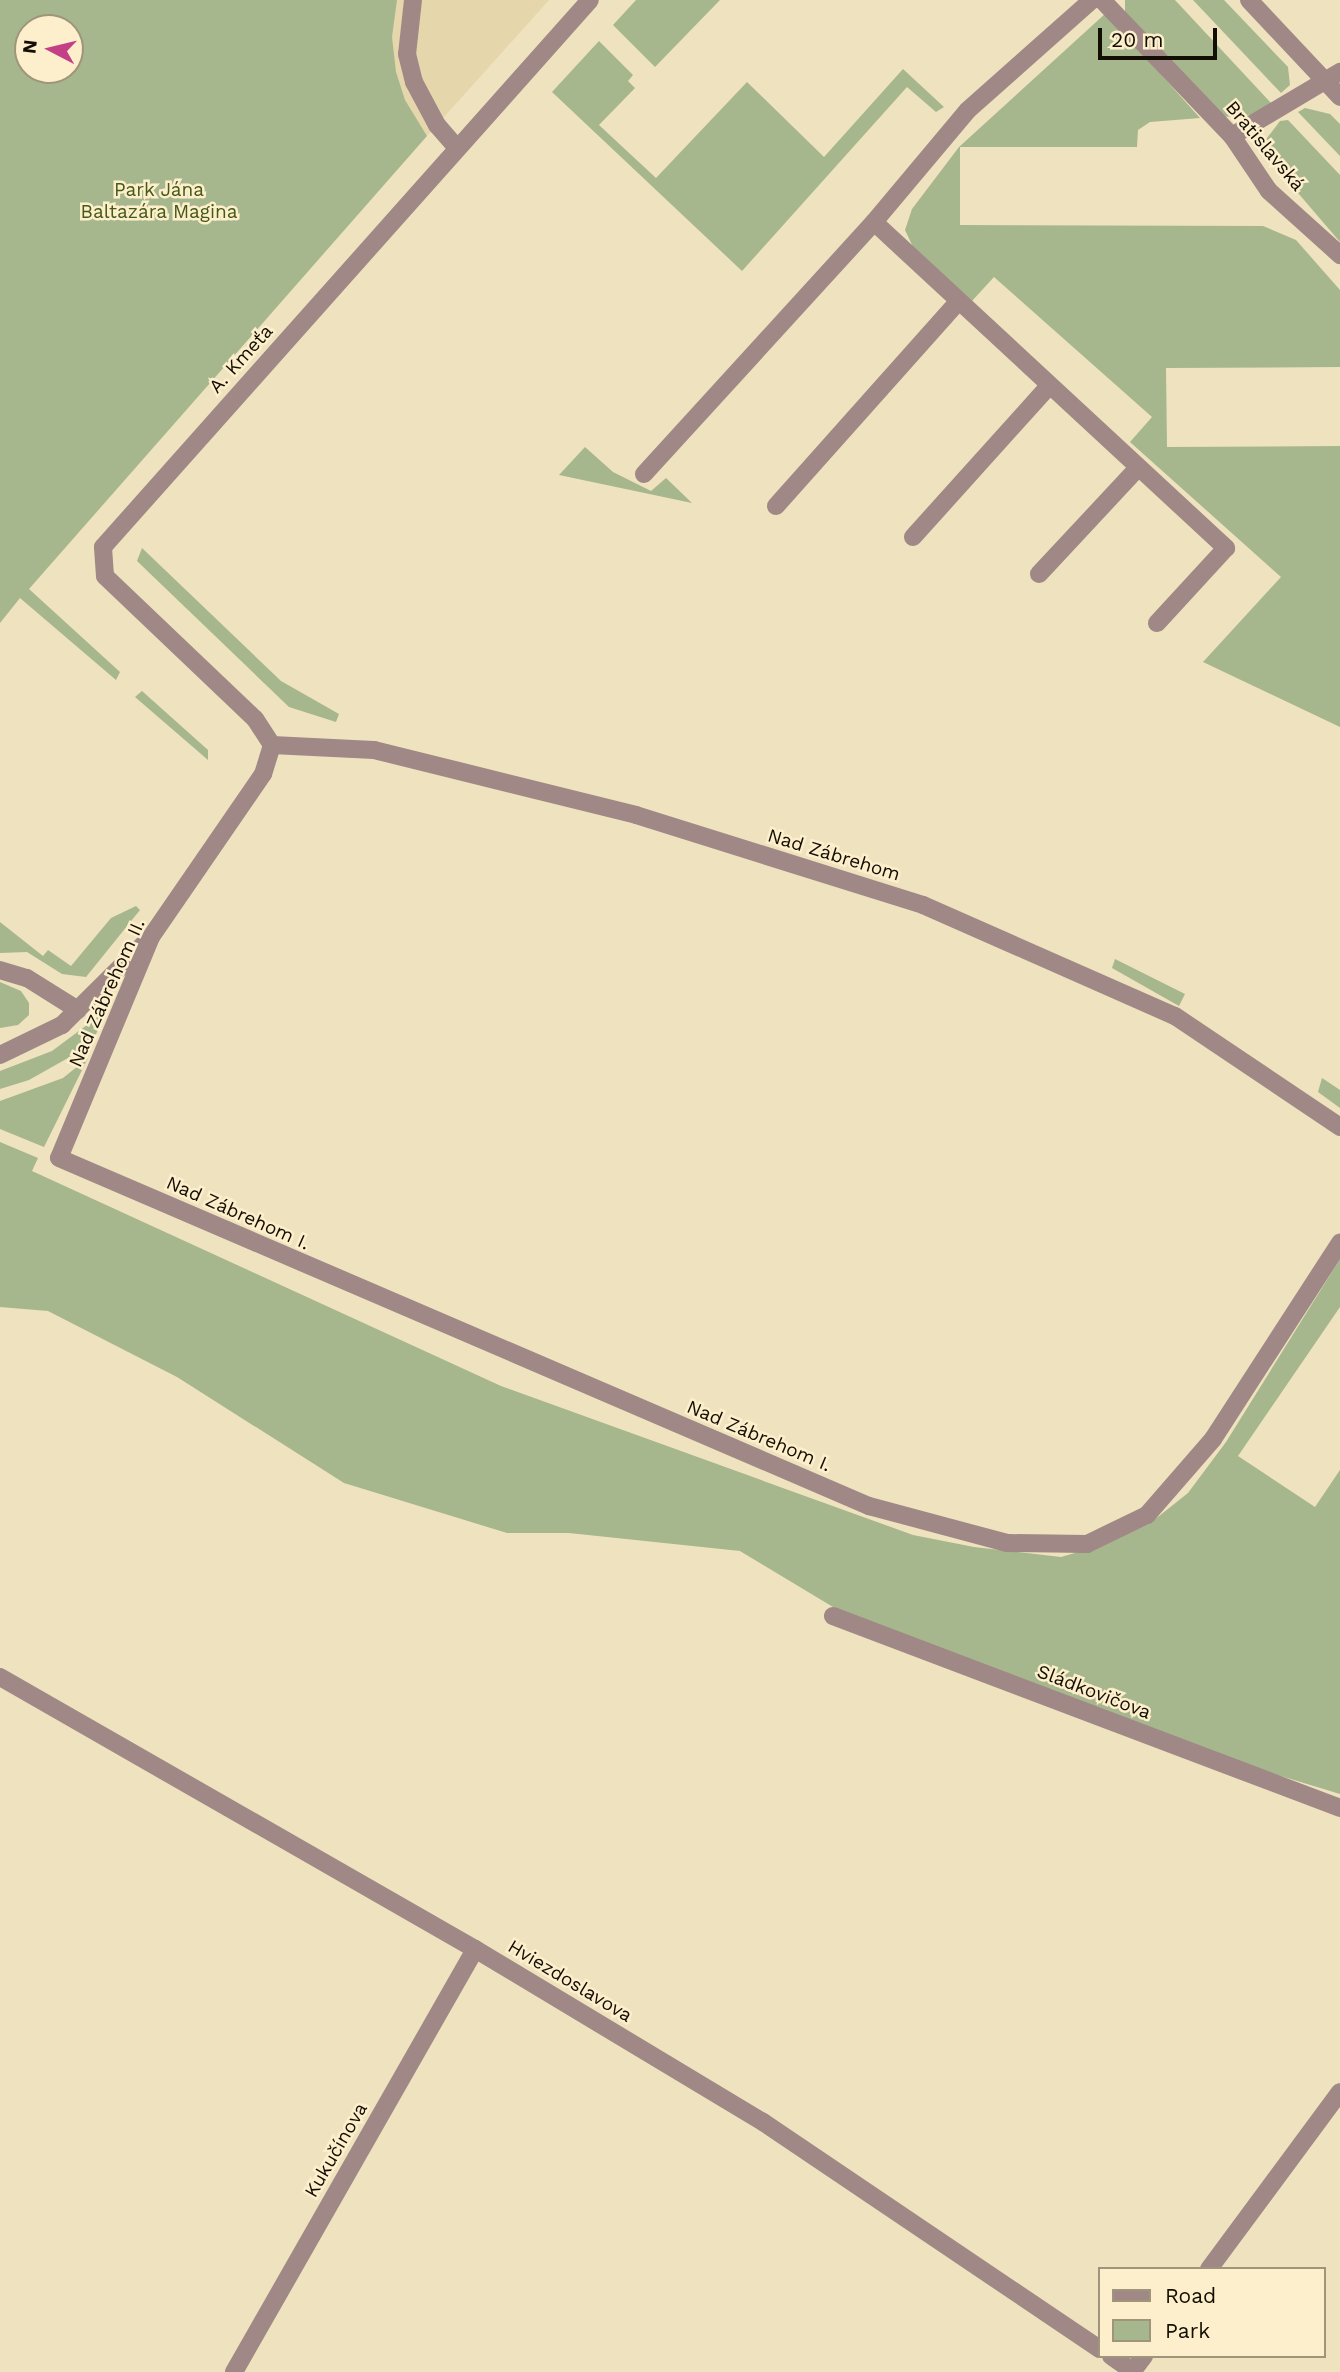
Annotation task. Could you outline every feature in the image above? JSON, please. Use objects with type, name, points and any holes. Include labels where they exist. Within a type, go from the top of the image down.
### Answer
[{"type":"street","points":[[413,0],[407,54],[414,82],[437,125],[456,147]]},
{"type":"street","name":"A. Kmeťa","points":[[272,745],[255,719],[105,576],[103,547],[456,147],[590,0]]},
{"type":"street","points":[[644,474],[874,222],[968,110],[1092,0]]},
{"type":"street","name":"Bratislavská","points":[[1102,0],[1232,136],[1269,191],[1340,256]]},
{"type":"street","points":[[1249,0],[1333,77],[1340,97]]},
{"type":"street","points":[[1232,136],[1333,77]]},
{"type":"street","points":[[874,222],[957,303],[1226,548],[1157,622]]},
{"type":"street","points":[[776,506],[957,303]]},
{"type":"street","points":[[913,537],[1049,386]]},
{"type":"street","points":[[1039,574],[1138,468]]},
{"type":"street","name":"Nad Zábrehom II.","points":[[59,1158],[151,937],[263,774],[272,745]]},
{"type":"street","name":"Nad Zábrehom","points":[[272,745],[374,750],[636,815],[923,905],[1175,1016],[1340,1127]]},
{"type":"street","points":[[0,1055],[62,1025],[151,937]]},
{"type":"street","points":[[0,970],[27,978],[78,1010]]},
{"type":"street","name":"Nad Zábrehom I.","points":[[59,1158],[869,1506],[1007,1543],[1087,1544],[1147,1515],[1213,1439],[1340,1243]]},
{"type":"street","name":"Sládkovičova","points":[[833,1616],[1340,1808]]},
{"type":"street","name":"Hviezdoslavova","points":[[0,1677],[475,1949],[763,2122],[1098,2348]]},
{"type":"street","name":"Kukučínova","points":[[234,2372],[475,1949]]},
{"type":"street","points":[[1210,2267],[1340,2092]]},
{"type":"street","points":[[1114,2358],[1133,2372]]},
{"type":"shaded area","points":[[341,0],[549,0],[427,136]]},
{"type":"green space","name":"Park Jána Baltazára Magina","points":[[0,0],[397,0],[392,37],[396,72],[405,100],[427,136],[29,589],[120,672],[116,680],[20,598],[0,623]]},
{"type":"green space","points":[[636,0],[720,0],[655,67],[613,25]]},
{"type":"green space","points":[[1125,0],[1175,0],[1271,103],[1257,115],[1221,117],[1125,12]]},
{"type":"green space","points":[[1193,0],[1224,0],[1288,67],[1290,85],[1281,93]]},
{"type":"green space","points":[[1106,13],[1200,118],[1150,122],[1138,130],[1137,147],[960,147],[960,225],[1263,226],[1296,240],[1340,290],[1340,367],[1166,368],[1167,447],[1340,446],[1340,727],[1203,662],[1281,577],[1130,442],[1152,417],[994,277],[972,301],[913,247],[905,230],[912,209],[959,147]]},
{"type":"green space","points":[[599,41],[633,75],[628,81],[635,88],[599,125],[656,178],[747,82],[824,157],[903,69],[944,107],[936,112],[907,87],[742,271],[552,92]]},
{"type":"green space","points":[[1305,108],[1330,114],[1340,124],[1340,156],[1298,112]]},
{"type":"green space","points":[[1288,120],[1340,175],[1340,242],[1269,159],[1264,142],[1280,121]]},
{"type":"green space","points":[[585,447],[613,472],[651,491],[666,478],[692,503],[559,475]]},
{"type":"green space","points":[[142,548],[281,681],[339,714],[336,722],[289,707],[137,561]]},
{"type":"green space","points":[[142,691],[208,750],[208,760],[135,697]]},
{"type":"green space","points":[[136,906],[140,910],[86,977],[62,974],[27,952],[0,953],[0,922],[43,956],[48,950],[71,966],[111,918]]},
{"type":"green space","points":[[1115,959],[1185,994],[1179,1006],[1112,968]]},
{"type":"green space","points":[[0,982],[21,991],[29,1003],[29,1015],[18,1025],[0,1028]]},
{"type":"green space","points":[[107,1010],[96,1034],[68,1058],[29,1080],[0,1089],[0,1071],[52,1051]]},
{"type":"green space","points":[[88,1058],[44,1147],[0,1129],[0,1101],[63,1078]]},
{"type":"green space","points":[[1322,1078],[1340,1090],[1340,1108],[1318,1092]]},
{"type":"green space","points":[[0,1142],[38,1158],[32,1171],[501,1386],[913,1535],[974,1547],[1061,1557],[1106,1544],[1149,1524],[1188,1493],[1226,1442],[1340,1259],[1340,1307],[1238,1456],[1315,1507],[1340,1470],[1340,1794],[1212,1755],[833,1607],[740,1551],[569,1533],[507,1533],[344,1483],[177,1377],[48,1311],[0,1307]]}]
